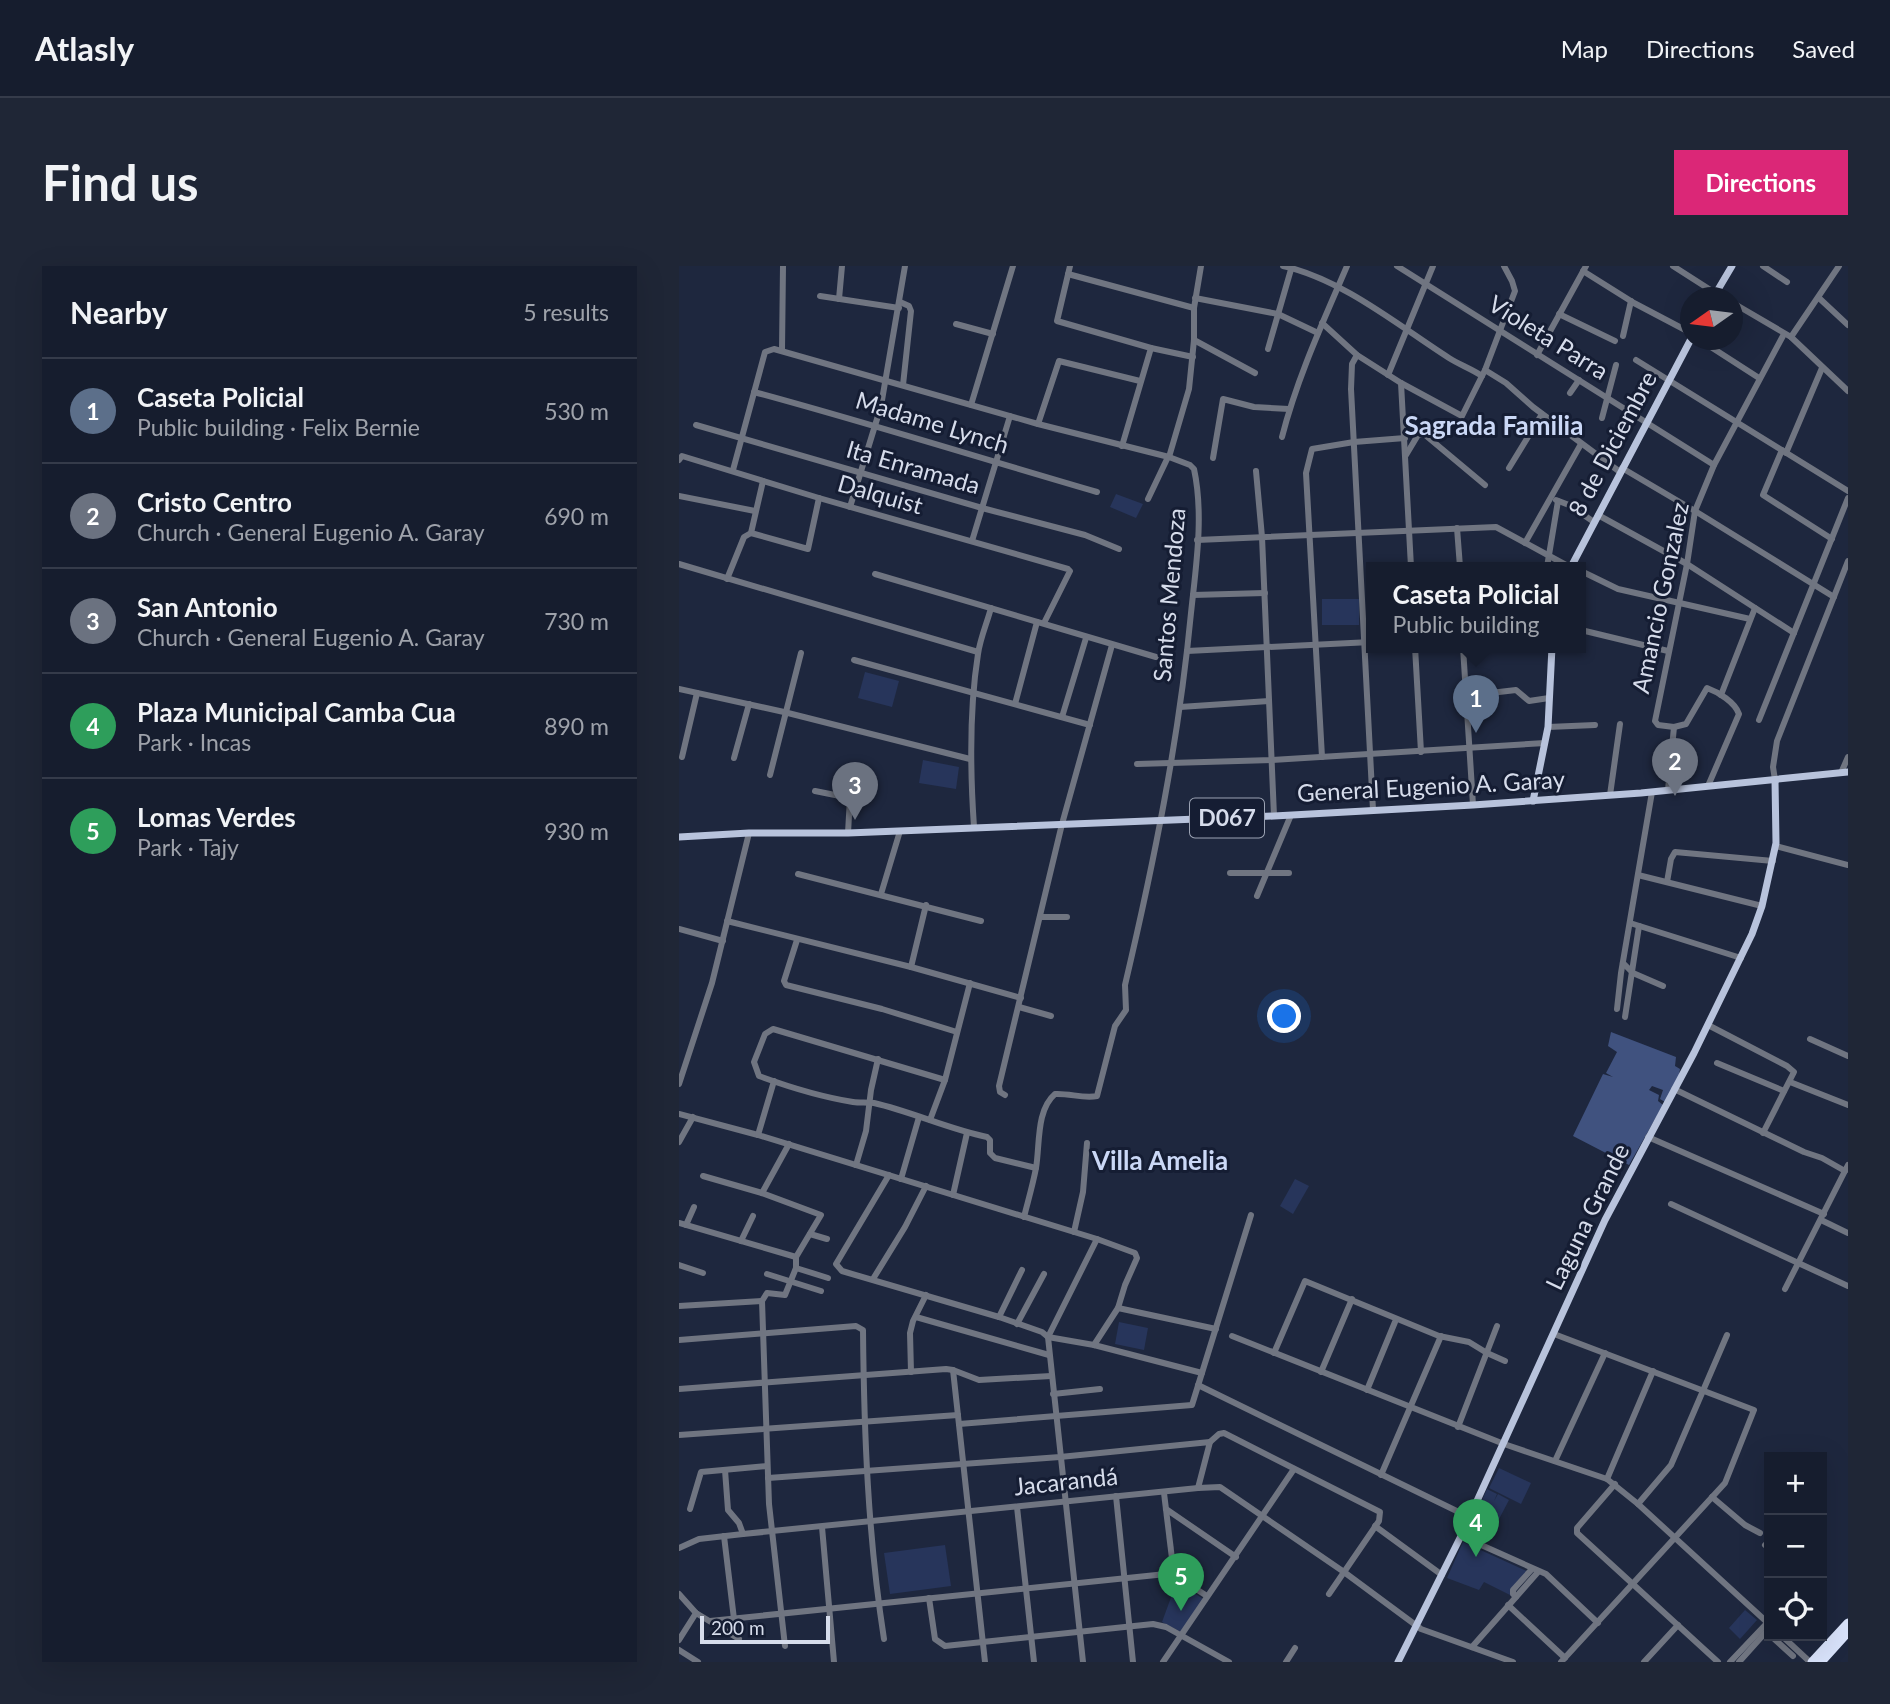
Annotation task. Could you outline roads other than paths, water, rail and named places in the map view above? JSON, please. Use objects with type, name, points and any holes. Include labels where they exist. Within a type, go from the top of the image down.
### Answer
[{"type":"highway","points":[[1811,1662],[1848,1623]]},
{"type":"highway","points":[[1821,1662],[1848,1632]]},
{"type":"main road","points":[[1722,287],[1732,266]]},
{"type":"main road","name":"8 de Diciembre","points":[[1570,562],[1685,350]]},
{"type":"main road","points":[[1533,801],[1548,727],[1552,653]]},
{"type":"main road","name":"General Eugenio A. Garay","points":[[679,837],[1274,816],[1533,801],[1845,773]]},
{"type":"main road","name":"Laguna Grande","points":[[1398,1662],[1461,1536],[1605,1220],[1741,958],[1762,906],[1776,846],[1775,780]]},
{"type":"street","points":[[782,350],[783,266]]},
{"type":"street","points":[[839,299],[842,266]]},
{"type":"street","points":[[850,507],[886,380],[905,266]]},
{"type":"street","points":[[971,405],[1013,266]]},
{"type":"street","points":[[1070,266],[1057,321],[1193,357]]},
{"type":"street","points":[[1283,266],[1338,288],[1450,359],[1506,383],[1581,444],[1834,597]]},
{"type":"street","points":[[1282,437],[1289,409],[1318,332],[1347,266]]},
{"type":"street","name":"Violeta Parra","points":[[1397,266],[1714,466]]},
{"type":"street","points":[[1388,375],[1433,266]]},
{"type":"street","points":[[1673,266],[1704,287]]},
{"type":"street","points":[[1763,266],[1787,282]]},
{"type":"street","name":"Amancio Gonzalez","points":[[1668,790],[1674,727],[1658,725],[1655,721],[1695,511],[1714,466],[1759,379],[1788,336],[1819,298],[1839,266]]},
{"type":"street","points":[[1148,499],[1168,457],[1184,407],[1193,357],[1194,308],[1199,267]]},
{"type":"street","points":[[1268,349],[1291,267]]},
{"type":"street","points":[[1322,324],[1357,355],[1460,417],[1484,373],[1515,291],[1513,281],[1504,267]]},
{"type":"street","points":[[1537,355],[1584,268],[1631,301],[1680,327]]},
{"type":"street","points":[[1068,274],[1194,308]]},
{"type":"street","points":[[820,296],[909,306],[911,311],[903,385]]},
{"type":"street","points":[[1195,298],[1278,314],[1318,332]]},
{"type":"street","points":[[1819,298],[1848,325]]},
{"type":"street","points":[[1623,336],[1631,301]]},
{"type":"street","points":[[1743,309],[1788,336],[1848,391]]},
{"type":"street","points":[[1559,314],[1615,341]]},
{"type":"street","points":[[956,324],[993,334]]},
{"type":"street","points":[[1194,340],[1255,373]]},
{"type":"street","points":[[1122,446],[1151,348]]},
{"type":"street","points":[[733,470],[765,352],[774,349],[1038,424],[1168,457]]},
{"type":"street","points":[[1715,350],[1759,379]]},
{"type":"street","points":[[1357,355],[1351,373],[1366,618]]},
{"type":"street","points":[[1636,360],[1848,491]]},
{"type":"street","points":[[1038,424],[1058,362],[1140,381]]},
{"type":"street","points":[[1602,418],[1616,365]]},
{"type":"street","points":[[1822,368],[1763,495],[1832,539]]},
{"type":"street","points":[[1570,393],[1579,380]]},
{"type":"street","points":[[1401,383],[1411,562]]},
{"type":"street","name":"Madame Lynch","points":[[754,392],[875,425],[1097,492]]},
{"type":"street","points":[[1213,458],[1223,399],[1254,407],[1289,409]]},
{"type":"street","points":[[1509,468],[1542,414]]},
{"type":"street","points":[[972,541],[1010,416]]},
{"type":"street","name":"Ita Enramada","points":[[696,425],[982,508],[1086,535],[1118,549]]},
{"type":"street","points":[[1406,455],[1418,435],[1424,434],[1485,485]]},
{"type":"street","points":[[1322,757],[1306,473],[1312,449],[1405,438]]},
{"type":"street","points":[[1525,543],[1581,444]]},
{"type":"street","name":"Santos Mendoza","points":[[1036,1168],[1042,1119],[1052,1097],[1061,1094],[1089,1097],[1098,1094],[1115,1026],[1126,1010],[1125,985],[1162,820],[1187,651],[1198,509],[1194,469],[1168,457]]},
{"type":"street","name":"Dalquist","points":[[680,458],[733,470],[819,498],[1068,569],[1070,571],[1041,622]]},
{"type":"street","points":[[1256,471],[1265,593],[1274,816]]},
{"type":"street","points":[[751,533],[764,481]]},
{"type":"street","points":[[679,496],[755,511]]},
{"type":"street","points":[[1549,497],[1687,564],[1794,632]]},
{"type":"street","points":[[727,579],[744,537],[751,533],[807,549],[819,498]]},
{"type":"street","points":[[1759,720],[1848,498]]},
{"type":"street","points":[[1548,562],[1558,501]]},
{"type":"street","points":[[1197,540],[1496,527],[1560,562]]},
{"type":"street","points":[[1457,528],[1460,562]]},
{"type":"street","points":[[1775,780],[1773,767],[1777,741],[1848,561]]},
{"type":"street","points":[[679,564],[978,652]]},
{"type":"street","points":[[1586,573],[1618,589],[1750,619]]},
{"type":"street","points":[[876,574],[1156,657]]},
{"type":"street","points":[[1193,595],[1265,593]]},
{"type":"street","points":[[974,827],[969,759],[974,693],[978,652],[992,608]]},
{"type":"street","points":[[1721,695],[1755,608]]},
{"type":"street","points":[[1015,704],[1041,622]]},
{"type":"street","points":[[1586,631],[1668,651]]},
{"type":"street","points":[[1062,717],[1086,638]]},
{"type":"street","points":[[1187,651],[1366,642]]},
{"type":"street","points":[[1005,1095],[1000,1092],[999,1086],[1062,824],[1112,645]]},
{"type":"street","points":[[770,775],[801,653]]},
{"type":"street","points":[[1368,653],[1373,810]]},
{"type":"street","points":[[1415,653],[1421,752]]},
{"type":"street","points":[[1463,653],[1473,805]]},
{"type":"street","points":[[854,660],[1090,725]]},
{"type":"street","points":[[1674,727],[1686,724],[1707,688],[1738,709],[1739,714],[1708,786]]},
{"type":"street","points":[[679,689],[784,712],[969,759]]},
{"type":"street","points":[[1465,696],[1517,690],[1529,701],[1549,698]]},
{"type":"street","points":[[682,757],[697,693]]},
{"type":"street","points":[[1180,707],[1269,701]]},
{"type":"street","points":[[734,758],[749,704]]},
{"type":"street","points":[[1610,795],[1620,724]]},
{"type":"street","points":[[1548,727],[1595,725]]},
{"type":"street","points":[[1137,764],[1272,760],[1545,743]]},
{"type":"street","points":[[1845,773],[1848,757]]},
{"type":"street","points":[[815,791],[851,794],[848,833]]},
{"type":"street","points":[[1617,1009],[1652,792]]},
{"type":"street","points":[[1257,897],[1291,815]]},
{"type":"street","points":[[881,894],[899,831]]},
{"type":"street","points":[[679,1084],[723,941],[749,833]]},
{"type":"street","points":[[1776,846],[1848,865]]},
{"type":"street","points":[[1667,882],[1675,852],[1773,861]]},
{"type":"street","points":[[1230,873],[1289,873]]},
{"type":"street","points":[[798,874],[981,921]]},
{"type":"street","points":[[1638,874],[1762,906]]},
{"type":"street","points":[[911,967],[926,905]]},
{"type":"street","points":[[1040,917],[1066,917]]},
{"type":"street","points":[[727,920],[1020,998]]},
{"type":"street","points":[[1630,923],[1741,958]]},
{"type":"street","points":[[1625,1017],[1639,926]]},
{"type":"street","points":[[679,929],[723,941]]},
{"type":"street","points":[[797,940],[784,981],[786,985],[882,1009],[957,1032]]},
{"type":"street","points":[[1623,963],[1633,973],[1663,986]]},
{"type":"street","points":[[930,1120],[945,1080],[970,983]]},
{"type":"street","points":[[1019,1007],[1051,1016]]},
{"type":"street","points":[[1708,1025],[1794,1072],[1763,1133]]},
{"type":"street","points":[[945,1080],[777,1030],[769,1030],[765,1034],[754,1062],[759,1076],[774,1082],[854,1102],[871,1102],[919,1116],[942,1126],[989,1138],[990,1153],[995,1158],[1036,1168],[1024,1217]]},
{"type":"street","points":[[1810,1039],[1848,1056]]},
{"type":"street","points":[[856,1165],[866,1131],[878,1059]]},
{"type":"street","points":[[1717,1063],[1784,1091]]},
{"type":"street","points":[[758,1135],[774,1082]]},
{"type":"street","points":[[1790,1082],[1848,1105]]},
{"type":"street","points":[[1674,1089],[1763,1133],[1822,1158],[1846,1173],[1784,1289]]},
{"type":"street","points":[[679,1114],[926,1186],[1097,1239],[1137,1255],[1118,1308],[1094,1345]]},
{"type":"street","points":[[901,1179],[919,1116]]},
{"type":"street","points":[[679,1142],[693,1117]]},
{"type":"street","points":[[953,1195],[967,1133]]},
{"type":"street","points":[[1648,1137],[1823,1217],[1848,1233]]},
{"type":"street","points":[[1074,1232],[1083,1192],[1087,1143]]},
{"type":"street","points":[[762,1193],[789,1144]]},
{"type":"street","points":[[889,1175],[837,1264],[842,1271],[999,1317],[1048,1336],[1202,1373]]},
{"type":"street","points":[[703,1176],[762,1193],[820,1213],[821,1216],[796,1257],[796,1268],[784,1296],[767,1292],[762,1301],[767,1466],[785,1646]]},
{"type":"street","points":[[873,1279],[926,1186]]},
{"type":"street","points":[[1671,1204],[1848,1286]]},
{"type":"street","points":[[694,1207],[683,1224],[796,1257]]},
{"type":"street","points":[[959,1424],[1055,1418],[1188,1406],[1194,1403],[1251,1214]]},
{"type":"street","points":[[741,1241],[753,1216]]},
{"type":"street","points":[[810,1234],[827,1239]]},
{"type":"street","points":[[1083,1662],[1048,1336],[1097,1239]]},
{"type":"street","points":[[679,1265],[703,1273]]},
{"type":"street","points":[[796,1268],[828,1278]]},
{"type":"street","points":[[999,1317],[1022,1270]]},
{"type":"street","points":[[767,1274],[821,1291]]},
{"type":"street","points":[[1017,1324],[1044,1274]]},
{"type":"street","points":[[1274,1353],[1305,1281],[1441,1336],[1469,1342],[1505,1361]]},
{"type":"street","points":[[911,1372],[910,1333],[926,1295]]},
{"type":"street","points":[[1321,1372],[1352,1299]]},
{"type":"street","points":[[679,1306],[762,1301]]},
{"type":"street","points":[[1118,1308],[1216,1329]]},
{"type":"street","points":[[916,1317],[1049,1355]]},
{"type":"street","points":[[1367,1390],[1395,1322]]},
{"type":"street","points":[[679,1340],[856,1326],[863,1331],[868,1471],[878,1604],[884,1639]]},
{"type":"street","points":[[1458,1427],[1497,1326]]},
{"type":"street","points":[[1508,1605],[1563,1660],[1725,1483],[1754,1410],[1554,1334]]},
{"type":"street","points":[[1638,1504],[1671,1465],[1727,1335]]},
{"type":"street","points":[[1232,1336],[1458,1427],[1607,1479],[1764,1618]]},
{"type":"street","points":[[1381,1475],[1441,1336]]},
{"type":"street","points":[[1555,1461],[1605,1353]]},
{"type":"street","points":[[679,1389],[953,1370],[979,1380],[1051,1376]]},
{"type":"street","points":[[953,1370],[985,1662]]},
{"type":"street","points":[[1607,1479],[1653,1371]]},
{"type":"street","points":[[1198,1385],[1469,1517]]},
{"type":"street","points":[[1053,1394],[1100,1389]]},
{"type":"street","points":[[679,1435],[958,1415]]},
{"type":"street","points":[[1198,1488],[1210,1442],[1224,1433],[1378,1510],[1380,1514],[1375,1526],[1329,1594]]},
{"type":"street","points":[[768,1478],[963,1465],[1210,1442]]},
{"type":"street","points":[[690,1509],[701,1472],[767,1466]]},
{"type":"street","points":[[1163,1662],[1294,1469]]},
{"type":"street","points":[[725,1470],[728,1510],[739,1523],[743,1534]]},
{"type":"street","points":[[1615,1484],[1577,1528],[1577,1533],[1718,1662]]},
{"type":"street","name":"Jacarandá","points":[[679,1548],[699,1539],[724,1536],[1220,1487],[1433,1634],[1513,1662]]},
{"type":"street","points":[[1164,1493],[1174,1575]]},
{"type":"street","points":[[1116,1496],[1133,1662]]},
{"type":"street","points":[[1712,1497],[1745,1525],[1760,1533]]},
{"type":"street","points":[[1017,1507],[1034,1662]]},
{"type":"street","points":[[1166,1509],[1236,1557]]},
{"type":"street","points":[[1375,1526],[1442,1575]]},
{"type":"street","points":[[822,1527],[834,1662]]},
{"type":"street","points":[[724,1536],[734,1619]]},
{"type":"street","points":[[1461,1536],[1546,1574],[1598,1623]]},
{"type":"street","points":[[1472,1647],[1535,1571]]},
{"type":"street","points":[[710,1622],[1026,1587],[1174,1575],[1207,1596]]},
{"type":"street","points":[[679,1594],[697,1613],[739,1639]]},
{"type":"street","points":[[929,1598],[935,1639],[938,1643],[952,1647],[1161,1625],[1229,1662]]},
{"type":"street","points":[[679,1640],[697,1613]]},
{"type":"street","points":[[1644,1662],[1678,1625]]},
{"type":"street","points":[[1730,1662],[1764,1628]]},
{"type":"street","points":[[1739,1662],[1764,1634]]},
{"type":"street","points":[[1777,1641],[1793,1656]]},
{"type":"street","points":[[1787,1641],[1811,1662]]},
{"type":"street","points":[[1286,1662],[1295,1648]]},
{"type":"street","points":[[679,1650],[698,1662]]},
{"type":"place","name":"Caseta Policial","points":[[1476,733]]},
{"type":"place","name":"Cristo Centro","points":[[1675,796]]},
{"type":"place","name":"San Antonio","points":[[855,820]]},
{"type":"place","name":"Plaza Municipal Camba Cua","points":[[1476,1557]]},
{"type":"place","name":"Lomas Verdes","points":[[1181,1611]]},
{"type":"district","name":"Sagrada Familia","points":[[1494,426]]},
{"type":"district","name":"Villa Amelia","points":[[1160,1161]]}]
